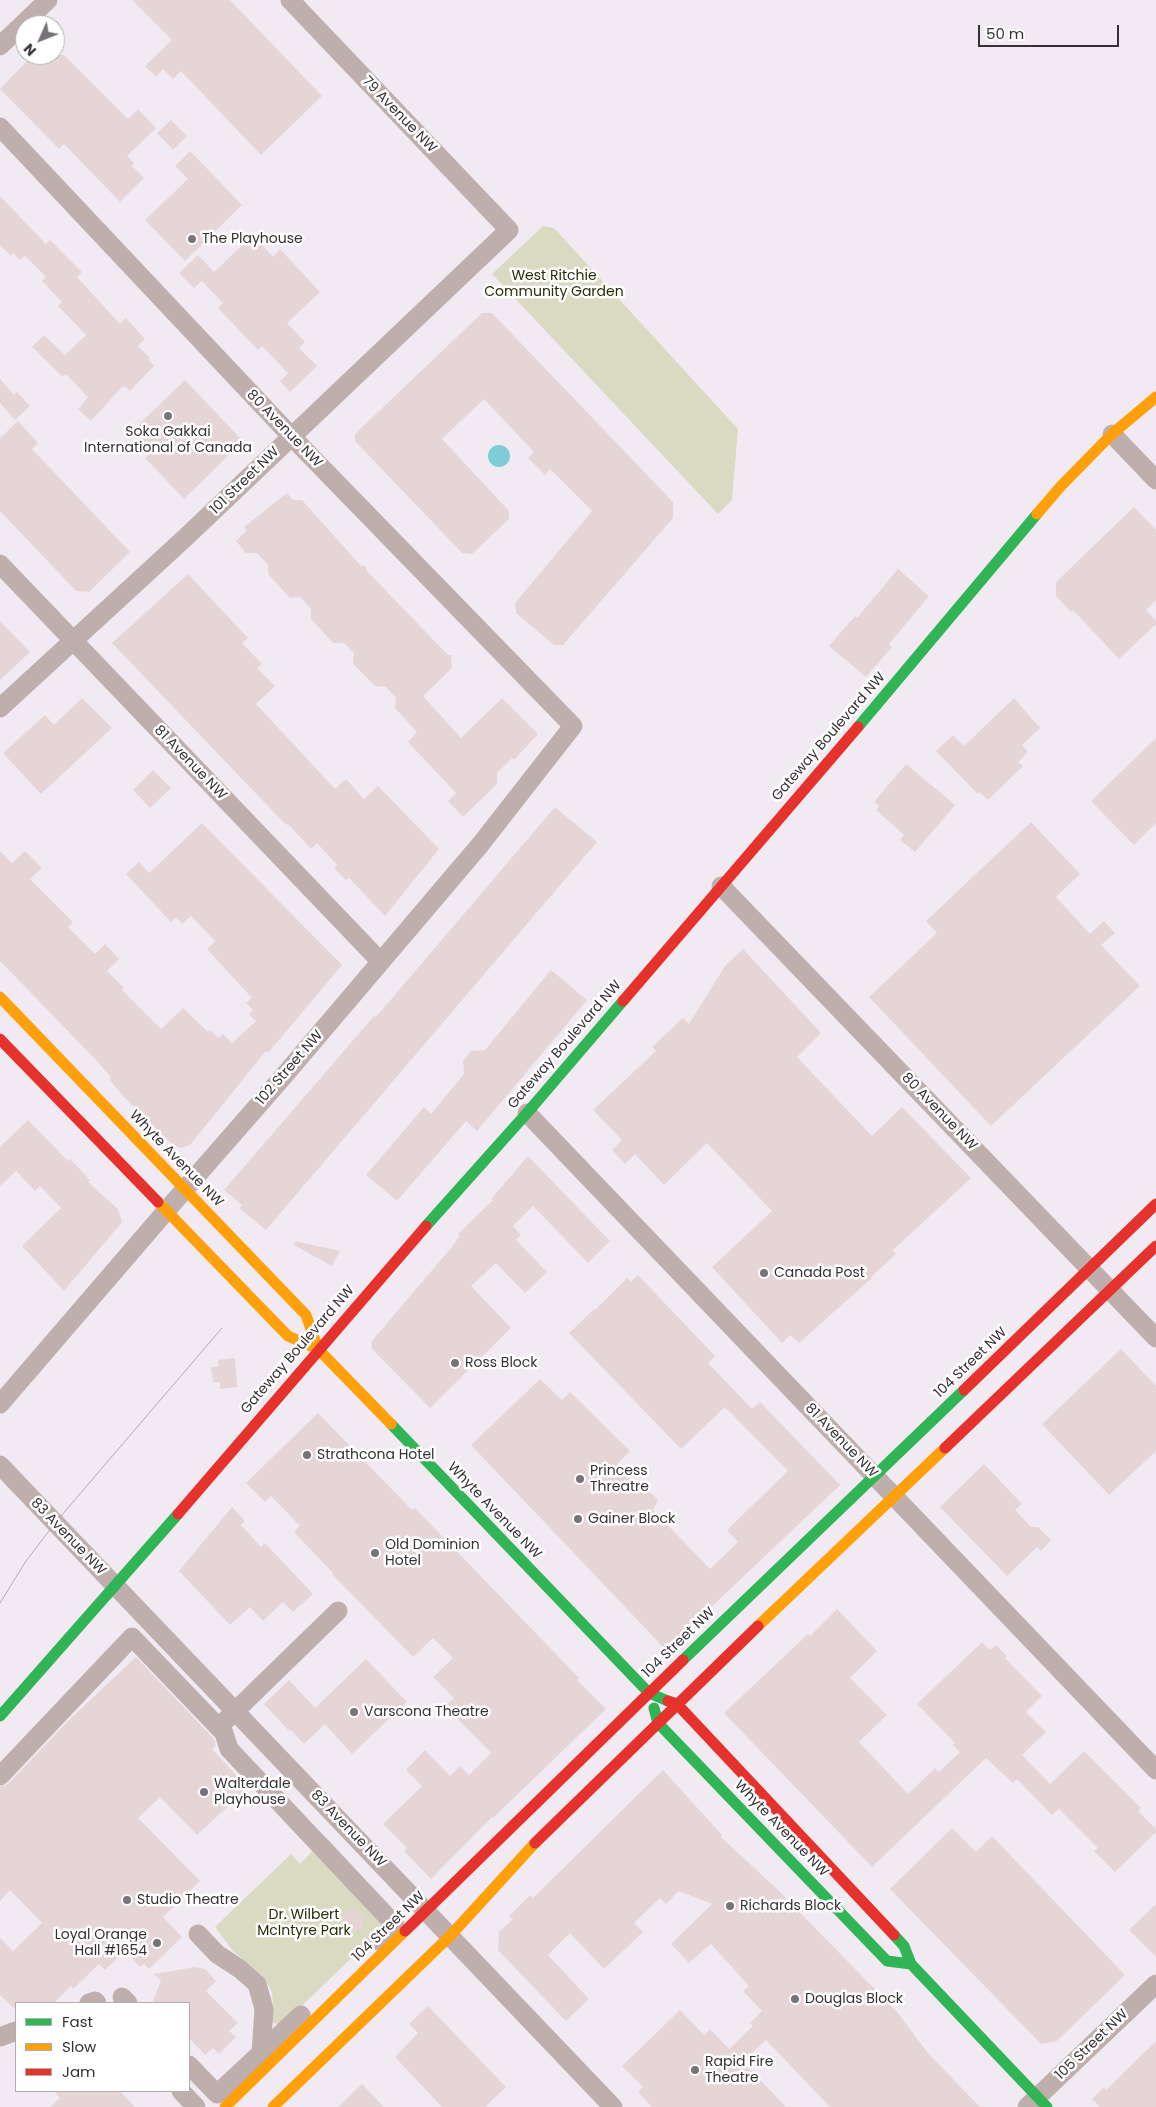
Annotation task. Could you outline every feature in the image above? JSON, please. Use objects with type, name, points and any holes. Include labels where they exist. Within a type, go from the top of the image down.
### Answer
[{"type":"main road","name":"Gateway Boulevard NW","points":[[0,1716],[318,1349],[526,1113],[1061,486],[1112,434],[1156,397]]},
{"type":"main road","name":"Whyte Avenue NW","points":[[0,997],[306,1315],[318,1349]]},
{"type":"main road","name":"Whyte Avenue NW","points":[[0,1039],[288,1336],[318,1349],[649,1693],[677,1704],[904,1946],[911,1964],[1038,2104]]},
{"type":"main road","name":"104 Street NW","points":[[225,2107],[649,1693],[1156,1204]]},
{"type":"main road","points":[[274,2107],[450,1936],[548,1829],[1156,1246]]},
{"type":"main road","name":"Whyte Avenue NW","points":[[649,1693],[658,1723],[887,1961],[911,1964]]},
{"type":"street","points":[[0,46],[48,0]]},
{"type":"street","name":"79 Avenue NW","points":[[290,0],[509,230]]},
{"type":"street","name":"80 Avenue NW","points":[[0,127],[292,437],[573,726]]},
{"type":"street","name":"101 Street NW","points":[[0,708],[292,437],[509,230]]},
{"type":"street","points":[[1112,434],[1156,480]]},
{"type":"street","name":"81 Avenue NW","points":[[0,564],[381,962]]},
{"type":"street","name":"102 Street NW","points":[[0,1404],[480,845],[573,726]]},
{"type":"street","name":"80 Avenue NW","points":[[721,886],[1156,1338]]},
{"type":"street","name":"81 Avenue NW","points":[[526,1113],[1156,1770]]},
{"type":"street","name":"83 Avenue NW","points":[[0,1465],[613,2107]]},
{"type":"street","points":[[219,1727],[338,1611]]},
{"type":"street","points":[[0,1776],[132,1636],[224,1732],[229,1749],[395,1925],[218,2094],[190,2066]]},
{"type":"street","points":[[198,1934],[217,1954],[240,1968],[257,1984],[264,2009],[261,2053]]},
{"type":"street","name":"105 Street NW","points":[[1038,2104],[1156,1984]]},
{"type":"street","points":[[0,2037],[15,2030]]},
{"type":"street","points":[[182,2092],[196,2107]]},
{"type":"green space","name":"West Ritchie Community Garden","points":[[543,226],[554,228],[738,429],[732,500],[718,514],[492,274]]},
{"type":"green space","name":"Dr. Wilbert McIntyre Park","points":[[326,1837],[397,1914],[282,2025],[270,2022],[273,2005],[272,1992],[263,1976],[233,1951],[215,1927],[291,1854],[300,1864]]},
{"type":"water","points":[[499,445],[507,448],[510,456],[507,464],[499,467],[491,464],[488,456],[491,448]]},
{"type":"building","points":[[132,0],[230,0],[322,96],[261,155],[181,71],[173,79],[163,69],[156,77],[145,66],[172,40]]},
{"type":"building","points":[[65,56],[128,119],[138,109],[156,128],[127,156],[134,163],[132,166],[144,178],[120,202],[64,144],[59,149],[0,89],[23,65],[65,65]]},
{"type":"building","points":[[171,120],[187,136],[173,150],[157,133]]},
{"type":"building","points":[[190,151],[242,205],[185,261],[145,220],[188,179],[175,166]]},
{"type":"building","points":[[0,196],[46,244],[50,240],[82,272],[77,277],[120,324],[126,318],[145,339],[138,346],[150,358],[149,360],[154,366],[130,391],[125,386],[120,389],[91,421],[78,409],[88,397],[66,374],[63,377],[32,347],[44,335],[65,355],[86,335],[58,306],[62,302],[42,281],[46,277],[25,256],[20,260],[13,253],[11,256],[0,245]]},
{"type":"building","points":[[253,235],[273,257],[280,249],[320,292],[287,323],[305,342],[299,348],[317,366],[290,392],[280,381],[288,373],[262,346],[258,350],[218,308],[223,303],[202,281],[194,288],[179,273],[198,255],[214,272]]},
{"type":"building","points":[[482,313],[492,313],[673,502],[673,518],[563,645],[554,645],[516,613],[515,603],[592,511],[550,469],[545,475],[528,458],[534,452],[484,399],[442,439],[509,511],[509,519],[472,554],[462,553],[355,441],[355,434]]},
{"type":"building","points":[[0,379],[14,395],[17,392],[30,406],[15,420],[0,403]]},
{"type":"building","points":[[185,380],[243,441],[184,499],[145,458],[151,453],[131,432]]},
{"type":"building","points":[[18,421],[38,443],[32,449],[130,552],[89,592],[76,591],[0,511],[0,438]]},
{"type":"building","points":[[287,493],[293,500],[302,500],[361,566],[366,566],[366,570],[448,655],[451,655],[452,668],[423,696],[461,738],[502,698],[538,734],[514,760],[512,758],[497,773],[497,784],[463,817],[448,801],[456,793],[408,742],[417,732],[395,708],[396,698],[386,687],[375,686],[353,664],[354,653],[344,643],[333,643],[311,619],[311,609],[300,597],[290,598],[268,574],[268,565],[257,553],[246,553],[236,541],[247,530],[244,527]]},
{"type":"building","points":[[1134,507],[1156,530],[1156,600],[1146,610],[1156,621],[1156,624],[1119,659],[1073,610],[1071,612],[1056,596],[1056,582]]},
{"type":"building","points":[[898,569],[929,596],[889,644],[892,647],[866,677],[829,646],[855,616],[857,618]]},
{"type":"building","points":[[188,574],[248,638],[242,643],[262,664],[257,668],[275,686],[256,704],[335,789],[346,779],[364,799],[378,786],[439,849],[385,916],[349,878],[346,880],[334,868],[337,865],[317,843],[311,849],[288,824],[286,825],[112,643]]},
{"type":"building","points":[[0,621],[30,652],[0,680]]},
{"type":"building","points":[[82,698],[112,728],[41,794],[3,753],[45,715],[54,725]]},
{"type":"building","points":[[1014,698],[1040,728],[1022,745],[1028,752],[1018,762],[1023,766],[988,800],[979,792],[978,794],[936,751],[953,735],[964,746]]},
{"type":"building","points":[[1156,738],[1156,823],[1134,845],[1091,801]]},
{"type":"building","points":[[906,764],[955,805],[915,852],[900,840],[904,835],[876,810],[879,806],[874,802]]},
{"type":"building","points":[[153,770],[171,788],[150,808],[133,790]]},
{"type":"building","points":[[555,807],[597,842],[266,1230],[239,1208],[242,1205],[224,1190],[374,1016],[376,1017]]},
{"type":"building","points":[[1031,822],[1080,874],[1056,897],[1090,934],[1104,921],[1115,933],[1101,945],[1140,986],[991,1126],[869,997],[937,933],[926,921]]},
{"type":"building","points":[[202,823],[342,965],[268,1053],[266,1051],[190,1145],[181,1148],[172,1144],[124,1097],[109,1079],[111,1077],[94,1058],[0,961],[0,851],[12,863],[25,851],[42,868],[30,879],[73,922],[68,927],[95,954],[105,944],[119,959],[107,971],[124,988],[122,990],[161,1029],[183,1008],[208,1032],[210,1030],[218,1038],[223,1034],[232,1043],[256,1021],[249,1014],[253,1010],[246,1003],[252,998],[207,949],[215,941],[191,916],[182,924],[176,917],[171,922],[126,874],[139,862],[149,873]]},
{"type":"building","points":[[743,949],[821,1033],[797,1057],[872,1136],[902,1107],[971,1178],[893,1250],[896,1254],[872,1278],[799,1343],[790,1335],[782,1343],[712,1267],[772,1211],[707,1143],[664,1185],[635,1154],[625,1164],[612,1150],[622,1140],[593,1110],[656,1051],[652,1047],[683,1018],[689,1024],[725,966]]},
{"type":"building","points":[[551,970],[587,1000],[477,1131],[466,1121],[397,1201],[366,1175],[424,1107],[431,1114],[464,1074],[463,1061],[471,1051],[485,1050]]},
{"type":"building","points":[[28,1120],[68,1161],[70,1159],[90,1180],[88,1182],[118,1209],[122,1222],[64,1291],[22,1246],[61,1208],[40,1186],[35,1191],[16,1171],[0,1186],[0,1147]]},
{"type":"building","points":[[528,1156],[610,1241],[588,1263],[533,1206],[513,1226],[521,1235],[516,1240],[547,1272],[525,1293],[496,1263],[471,1286],[511,1328],[430,1408],[372,1349],[371,1342],[451,1248],[460,1236],[458,1234],[493,1200],[491,1199]]},
{"type":"building","points":[[295,1241],[340,1251],[332,1266],[294,1245]]},
{"type":"building","points":[[638,1275],[715,1356],[708,1363],[752,1409],[760,1402],[840,1485],[666,1650],[471,1445],[540,1379],[562,1400],[570,1392],[630,1451],[617,1464],[646,1493],[649,1491],[658,1500],[653,1510],[710,1569],[738,1542],[727,1530],[788,1471],[725,1407],[681,1449],[569,1333],[627,1278],[631,1282]]},
{"type":"building","points":[[1121,1349],[1156,1386],[1156,1451],[1109,1495],[1042,1424]]},
{"type":"building","points":[[235,1358],[237,1387],[220,1389],[220,1382],[213,1382],[211,1367],[218,1367],[218,1360]]},
{"type":"building","points":[[318,1413],[412,1510],[415,1508],[579,1678],[577,1680],[606,1709],[492,1817],[431,1879],[404,1851],[407,1848],[383,1824],[422,1786],[406,1770],[425,1750],[450,1776],[460,1766],[469,1775],[491,1753],[445,1706],[454,1698],[433,1677],[453,1658],[433,1638],[413,1657],[294,1532],[300,1526],[271,1496],[265,1502],[246,1483]]},
{"type":"building","points":[[984,1464],[1022,1504],[1015,1510],[1031,1527],[1038,1527],[1051,1540],[1041,1551],[1037,1547],[1007,1576],[940,1507]]},
{"type":"building","points":[[232,1507],[245,1521],[241,1525],[261,1547],[265,1543],[313,1594],[293,1612],[283,1602],[263,1621],[250,1607],[230,1625],[179,1571]]},
{"type":"building","points":[[837,1609],[877,1651],[850,1678],[887,1715],[859,1742],[908,1794],[935,1768],[939,1772],[960,1752],[953,1745],[955,1743],[917,1704],[982,1642],[990,1650],[996,1645],[1007,1656],[1005,1658],[1042,1696],[1026,1712],[1046,1732],[1022,1755],[1050,1784],[1084,1751],[1141,1808],[1138,1811],[1156,1829],[1156,1832],[1115,1872],[1094,1851],[1098,1848],[1059,1809],[1052,1815],[1017,1779],[1013,1783],[986,1758],[872,1867],[724,1713],[808,1634],[810,1636]]},
{"type":"building","points":[[136,1657],[214,1739],[216,1745],[212,1749],[248,1788],[197,1835],[160,1797],[138,1818],[200,1881],[163,1917],[182,1937],[149,1969],[144,1964],[140,1967],[125,1951],[105,1970],[99,1964],[73,1989],[71,1986],[55,2002],[15,2002],[15,2009],[0,1995],[0,1938],[13,1951],[42,1923],[10,1890],[0,1901],[0,1787],[8,1784],[70,1719]]},
{"type":"building","name":"Varscona Theatre","points":[[366,1659],[407,1702],[352,1754],[325,1724],[304,1744],[264,1704],[289,1680],[315,1708]]},
{"type":"building","points":[[663,1770],[722,1835],[721,1837],[777,1889],[898,2013],[927,2052],[980,2107],[830,2107],[766,2040],[743,2062],[786,2107],[652,2107],[638,2092],[643,2087],[622,2066],[680,2010],[704,2035],[710,2029],[729,2049],[753,2026],[750,2023],[762,2011],[743,1991],[749,1986],[711,1944],[689,1963],[671,1944],[712,1904],[679,1891],[666,1904],[660,1898],[634,1923],[643,1932],[604,1969],[570,1933],[548,1955],[589,1999],[566,2021],[498,1950],[499,1932],[513,1919],[509,1916],[530,1895],[533,1898]]},
{"type":"building","points":[[952,1828],[976,1852],[992,1836],[1125,1975],[1057,2041],[1041,2044],[890,1889]]},
{"type":"building","points":[[1156,1904],[1156,1957],[1129,1930]]},
{"type":"building","points":[[352,1910],[360,1913],[363,1921],[360,1929],[352,1932],[344,1929],[341,1921],[344,1913]]},
{"type":"building","points":[[195,1967],[205,1969],[216,1981],[206,1991],[238,2023],[229,2031],[236,2037],[219,2054],[213,2048],[205,2055],[190,2039],[190,2002],[152,2002],[161,1981],[154,1974]]},
{"type":"building","points":[[428,2006],[506,2087],[485,2107],[442,2107],[395,2057],[418,2033],[409,2024]]},
{"type":"building","points":[[1156,2041],[1156,2107],[1100,2107],[1092,2099],[1104,2087],[1106,2090]]},
{"type":"building","points":[[362,2084],[384,2107],[338,2107]]},
{"type":"building","points":[[55,2092],[121,2092],[135,2107],[50,2107],[60,2098]]},
{"type":"tram line","points":[[0,1603],[26,1561],[55,1523],[222,1328]]},
{"type":"traffic: fast","points":[[858,727],[1037,514]]},
{"type":"traffic: fast","points":[[426,1226],[527,1113],[623,1001]]},
{"type":"traffic: fast","points":[[683,1660],[964,1390]]},
{"type":"traffic: fast","points":[[391,1424],[649,1693],[668,1701]]},
{"type":"traffic: fast","points":[[0,1716],[178,1514]]},
{"type":"traffic: fast","points":[[654,1708],[658,1723],[887,1961],[911,1964]]},
{"type":"traffic: fast","points":[[894,1935],[904,1946],[911,1964],[1047,2107]]},
{"type":"traffic: slow","points":[[1037,514],[1061,486],[1112,434],[1156,397]]},
{"type":"traffic: slow","points":[[0,997],[306,1315],[318,1349]]},
{"type":"traffic: slow","points":[[158,1202],[288,1336],[318,1349],[391,1424]]},
{"type":"traffic: slow","points":[[758,1626],[945,1448]]},
{"type":"traffic: slow","points":[[273,2107],[450,1936],[535,1843]]},
{"type":"traffic: slow","points":[[225,2107],[405,1931]]},
{"type":"traffic: jam","points":[[623,1001],[858,727]]},
{"type":"traffic: jam","points":[[0,1039],[158,1202]]},
{"type":"traffic: jam","points":[[964,1390],[1156,1204]]},
{"type":"traffic: jam","points":[[178,1514],[426,1226]]},
{"type":"traffic: jam","points":[[945,1448],[1156,1246]]},
{"type":"traffic: jam","points":[[535,1843],[758,1626]]},
{"type":"traffic: jam","points":[[405,1931],[683,1660]]},
{"type":"traffic: jam","points":[[668,1701],[677,1704],[894,1935]]},
{"type":"place","name":"The Playhouse","points":[[192,239]]},
{"type":"place","name":"Soka Gakkai International of Canada","points":[[168,416]]},
{"type":"place","name":"Canada Post","points":[[764,1273]]},
{"type":"place","name":"Ross Block","points":[[455,1363]]},
{"type":"place","name":"Strathcona Hotel","points":[[307,1455]]},
{"type":"place","name":"Princess Threatre","points":[[580,1479]]},
{"type":"place","name":"Gainer Block","points":[[578,1519]]},
{"type":"place","name":"Old Dominion Hotel","points":[[375,1553]]},
{"type":"place","name":"Varscona Theatre","points":[[354,1712]]},
{"type":"place","name":"Walterdale Playhouse","points":[[204,1792]]},
{"type":"place","name":"Studio Theatre","points":[[127,1900]]},
{"type":"place","name":"Richards Block","points":[[730,1906]]},
{"type":"place","name":"Loyal Orange Hall #1654","points":[[157,1943]]},
{"type":"place","name":"Douglas Block","points":[[795,1999]]},
{"type":"place","name":"Rapid Fire Theatre","points":[[695,2070]]}]
